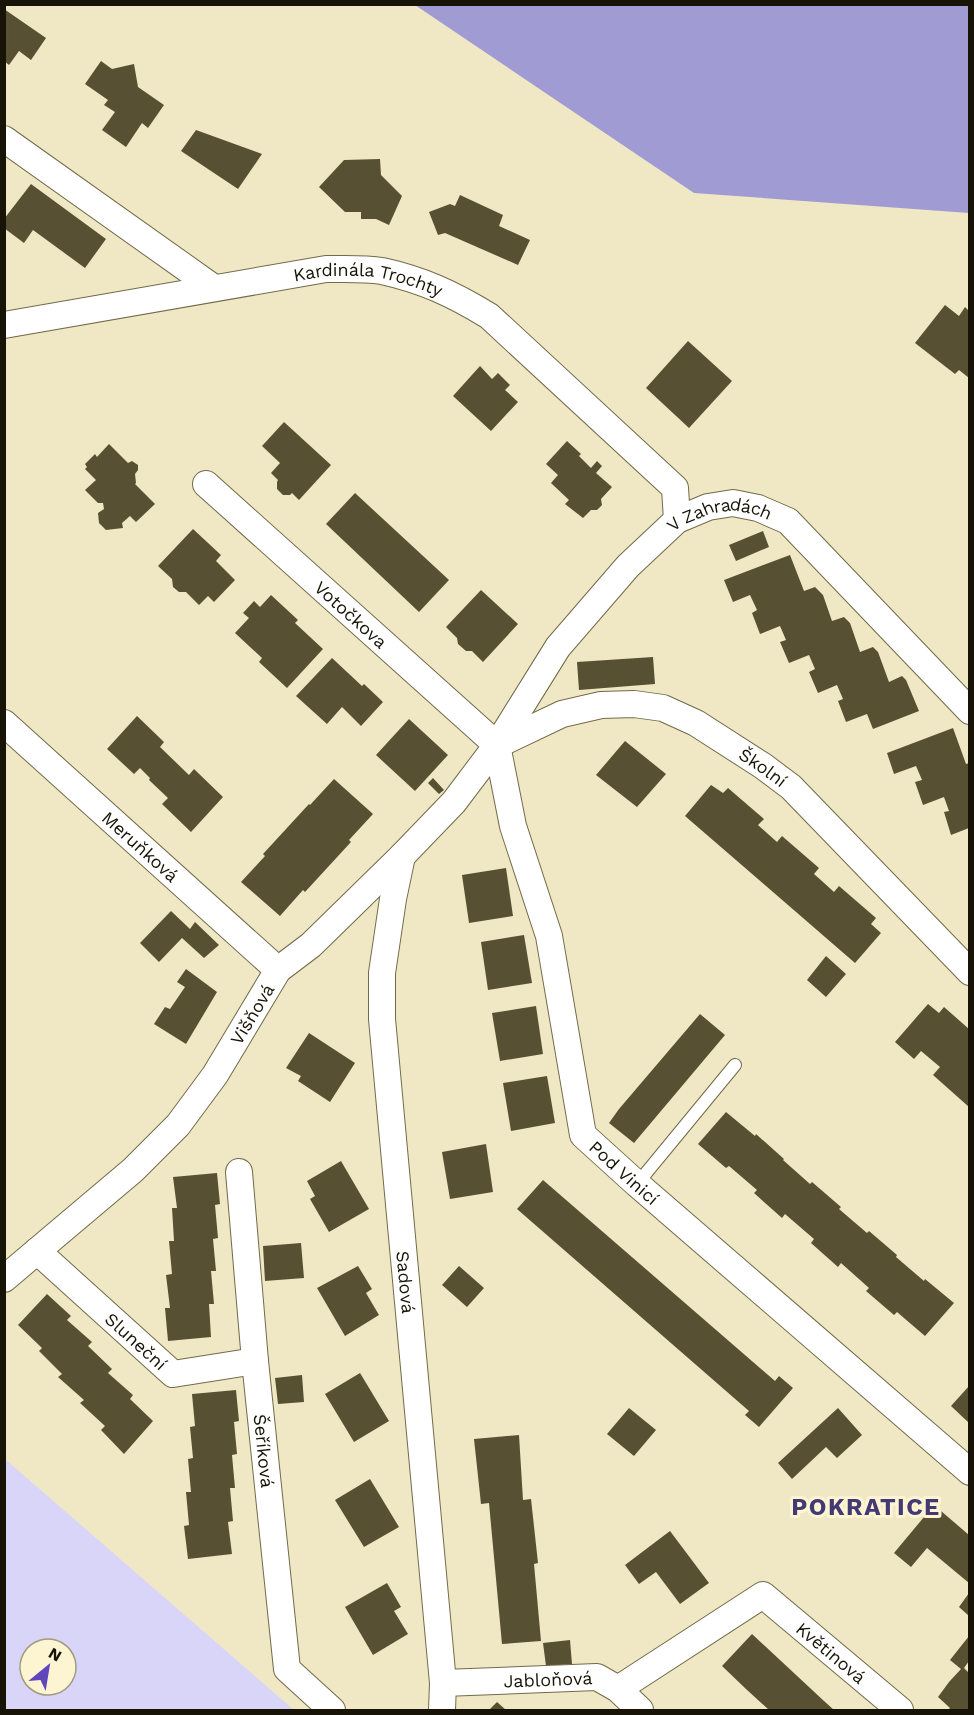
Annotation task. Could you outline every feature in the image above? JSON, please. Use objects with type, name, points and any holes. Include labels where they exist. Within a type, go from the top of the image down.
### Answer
[{"type":"street","points":[[4,139],[214,288]]},
{"type":"street","name":"Kardinála Trochty","points":[[4,325],[326,269],[380,271],[424,283],[455,296],[489,316],[675,488],[677,520]]},
{"type":"street","name":"Votočkova","points":[[206,484],[497,745]]},
{"type":"street","name":"V Zahradách","points":[[497,745],[558,647],[628,566],[677,520],[708,507],[733,503],[758,508],[788,521],[969,711]]},
{"type":"street","name":"Školní","points":[[497,745],[562,714],[602,705],[634,704],[663,708],[696,723],[763,766],[791,788],[969,972]]},
{"type":"street","name":"Meruňková","points":[[4,723],[278,970]]},
{"type":"street","name":"Višňová","points":[[4,1279],[133,1170],[178,1125],[215,1075],[278,970],[311,945],[402,856],[454,802],[497,745]]},
{"type":"street","name":"Pod Vinicí","points":[[497,745],[513,826],[549,936],[583,1135],[969,1472]]},
{"type":"street","name":"Sadová","points":[[402,856],[382,973],[382,1018],[443,1683],[442,1710]]},
{"type":"street","name":"Šeříková","points":[[239,1172],[255,1361],[287,1670],[332,1710]]},
{"type":"street","name":"Sluneční","points":[[37,1251],[173,1374],[255,1361]]},
{"type":"street","name":"Květinová","points":[[618,1689],[763,1596],[900,1710]]},
{"type":"street","name":"Jabloňová","points":[[443,1683],[597,1677],[618,1689],[640,1710]]},
{"type":"lane","points":[[637,1184],[735,1065]]},
{"type":"shaded area","points":[[415,5],[969,5],[969,213],[694,193]]},
{"type":"shaded area","points":[[4,1459],[5,1459],[294,1710],[5,1710]]},
{"type":"building","points":[[4,9],[46,38],[31,60],[19,51],[9,65],[4,61]]},
{"type":"building","points":[[101,61],[112,69],[134,64],[138,87],[164,105],[148,128],[142,123],[126,147],[102,130],[115,112],[104,105],[108,100],[85,84]]},
{"type":"building","points":[[196,130],[262,154],[238,189],[181,151]]},
{"type":"building","points":[[380,159],[381,175],[402,196],[389,225],[376,219],[361,219],[361,212],[345,212],[319,187],[344,160]]},
{"type":"building","points":[[31,184],[106,239],[85,268],[33,230],[24,243],[4,228],[4,219]]},
{"type":"building","points":[[460,195],[503,215],[499,226],[530,240],[518,265],[445,233],[438,235],[429,212],[450,204],[455,206]]},
{"type":"building","points":[[945,305],[959,316],[965,307],[969,311],[969,378],[959,370],[955,374],[915,343]]},
{"type":"building","points":[[688,341],[732,381],[689,428],[646,388]]},
{"type":"building","points":[[480,366],[492,379],[498,373],[510,385],[505,390],[518,402],[491,431],[453,396]]},
{"type":"building","points":[[284,422],[331,465],[299,500],[292,493],[283,495],[277,489],[278,480],[271,473],[280,463],[262,446]]},
{"type":"building","points":[[567,441],[581,454],[579,456],[591,468],[597,461],[602,466],[596,473],[612,487],[601,499],[602,505],[597,510],[591,510],[583,518],[565,504],[569,500],[551,483],[558,475],[546,464]]},
{"type":"building","points":[[109,444],[128,463],[132,461],[138,465],[135,484],[155,504],[136,522],[130,516],[122,523],[123,528],[106,530],[99,523],[98,513],[104,509],[103,503],[98,503],[85,490],[96,480],[85,469],[87,467],[85,464],[95,454],[97,457]]},
{"type":"building","points":[[355,493],[449,580],[419,612],[326,524]]},
{"type":"building","points":[[193,529],[221,555],[216,561],[235,580],[214,602],[208,596],[199,605],[186,592],[179,592],[173,587],[172,579],[158,566]]},
{"type":"building","points":[[763,531],[769,547],[736,561],[729,545]]},
{"type":"building","points":[[790,555],[804,591],[815,587],[823,595],[832,621],[844,617],[850,623],[860,652],[873,647],[878,652],[889,682],[902,676],[906,680],[919,711],[873,729],[867,714],[846,722],[838,701],[843,699],[837,685],[818,693],[809,672],[815,669],[809,655],[789,663],[780,642],[786,640],[780,626],[760,634],[752,613],[757,610],[750,595],[733,602],[724,580]]},
{"type":"building","points":[[481,590],[518,624],[483,662],[472,651],[466,651],[458,644],[457,638],[446,627]]},
{"type":"building","points":[[271,595],[298,620],[295,623],[323,649],[287,688],[259,662],[262,658],[235,633],[249,618],[243,613],[254,601],[260,607]]},
{"type":"building","points":[[653,657],[655,684],[579,690],[577,662]]},
{"type":"building","points":[[332,658],[383,702],[361,726],[342,707],[327,724],[296,696]]},
{"type":"building","points":[[137,716],[164,742],[160,747],[189,775],[194,769],[223,797],[191,832],[162,804],[168,798],[140,768],[134,774],[107,749]]},
{"type":"building","points":[[409,719],[448,755],[415,791],[376,755]]},
{"type":"building","points":[[953,728],[966,764],[969,763],[969,828],[951,835],[944,812],[949,811],[944,797],[923,805],[915,782],[922,780],[916,766],[894,774],[887,753]]},
{"type":"building","points":[[625,741],[666,774],[637,807],[596,775]]},
{"type":"building","points":[[433,778],[444,790],[439,794],[428,783]]},
{"type":"building","points":[[334,779],[373,814],[349,840],[351,842],[280,916],[241,882],[265,856],[263,854]]},
{"type":"building","points":[[711,785],[723,793],[728,788],[764,819],[758,825],[777,842],[782,836],[819,868],[814,874],[834,892],[839,886],[876,918],[871,924],[881,933],[855,963],[685,816]]},
{"type":"building","points":[[506,868],[513,916],[469,923],[462,875]]},
{"type":"building","points":[[171,911],[190,929],[195,922],[219,945],[204,958],[182,938],[159,962],[140,943]]},
{"type":"building","points":[[524,935],[532,983],[488,990],[481,942]]},
{"type":"building","points":[[826,956],[846,974],[826,997],[807,980]]},
{"type":"building","points":[[186,969],[217,992],[186,1044],[154,1024],[165,1007],[170,1009],[185,987],[177,982]]},
{"type":"building","points":[[928,1004],[939,1013],[944,1007],[969,1029],[969,1107],[933,1075],[940,1067],[921,1051],[914,1059],[895,1042]]},
{"type":"building","points":[[536,1006],[543,1054],[500,1061],[492,1013]]},
{"type":"building","points":[[700,1014],[725,1035],[634,1143],[609,1123]]},
{"type":"building","points":[[309,1033],[355,1063],[330,1102],[298,1081],[301,1076],[286,1068]]},
{"type":"building","points":[[547,1076],[555,1123],[511,1131],[503,1083]]},
{"type":"building","points":[[726,1112],[755,1136],[756,1134],[810,1184],[812,1182],[841,1207],[839,1209],[867,1233],[869,1231],[924,1281],[925,1279],[954,1303],[925,1336],[897,1312],[894,1315],[866,1291],[869,1288],[841,1263],[838,1267],[811,1243],[814,1239],[785,1214],[782,1218],[754,1193],[757,1190],[698,1144]]},
{"type":"building","points":[[486,1144],[493,1192],[450,1199],[442,1152]]},
{"type":"building","points":[[341,1161],[369,1209],[329,1232],[310,1199],[315,1196],[307,1181]]},
{"type":"building","points":[[217,1173],[220,1204],[215,1205],[218,1238],[213,1239],[216,1271],[211,1271],[214,1304],[209,1304],[211,1337],[168,1341],[165,1308],[170,1308],[166,1275],[172,1274],[169,1241],[174,1241],[172,1208],[177,1208],[173,1177]]},
{"type":"building","points":[[543,1180],[775,1381],[779,1376],[793,1388],[759,1427],[745,1415],[749,1411],[517,1209]]},
{"type":"building","points":[[301,1243],[304,1278],[265,1281],[263,1246]]},
{"type":"building","points":[[358,1266],[372,1289],[366,1293],[379,1315],[345,1336],[317,1288]]},
{"type":"building","points":[[459,1266],[484,1288],[467,1307],[442,1285]]},
{"type":"building","points":[[47,1294],[71,1316],[67,1320],[92,1342],[88,1346],[112,1369],[108,1373],[133,1395],[130,1399],[153,1421],[124,1454],[101,1430],[105,1426],[80,1403],[84,1400],[58,1377],[62,1374],[39,1351],[42,1348],[18,1325]]},
{"type":"building","points":[[360,1373],[389,1421],[354,1442],[325,1394]]},
{"type":"building","points":[[302,1375],[304,1402],[278,1404],[275,1378]]},
{"type":"building","points":[[969,1386],[969,1423],[951,1406]]},
{"type":"building","points":[[236,1390],[239,1421],[234,1422],[237,1454],[232,1455],[235,1488],[230,1488],[233,1521],[228,1522],[232,1554],[188,1559],[184,1526],[189,1525],[186,1492],[191,1492],[188,1459],[193,1458],[190,1427],[195,1426],[192,1394]]},
{"type":"building","points":[[629,1408],[656,1430],[634,1456],[607,1434]]},
{"type":"building","points":[[838,1408],[862,1435],[837,1458],[826,1447],[792,1479],[778,1463]]},
{"type":"building","points":[[519,1435],[523,1500],[531,1499],[538,1563],[534,1564],[541,1641],[502,1644],[489,1503],[481,1504],[474,1439]]},
{"type":"building","points":[[370,1479],[399,1527],[364,1547],[335,1500]]},
{"type":"building","points":[[934,1505],[969,1535],[969,1583],[927,1548],[911,1567],[894,1553]]},
{"type":"building","points":[[670,1531],[709,1583],[680,1604],[656,1572],[639,1584],[625,1565]]},
{"type":"building","points":[[387,1583],[401,1607],[394,1611],[408,1634],[373,1655],[345,1607]]},
{"type":"building","points":[[969,1593],[969,1616],[959,1607]]},
{"type":"building","points":[[752,1634],[834,1710],[769,1710],[746,1689],[722,1666]]},
{"type":"building","points":[[969,1636],[969,1661],[964,1668],[969,1673],[969,1710],[948,1710],[950,1708],[938,1697],[961,1669],[950,1660]]},
{"type":"building","points":[[570,1640],[572,1664],[546,1666],[543,1643]]},
{"type":"building","points":[[497,1702],[506,1710],[489,1710]]},
{"type":"district","name":"POKRATICE","points":[[866,1507]]}]
